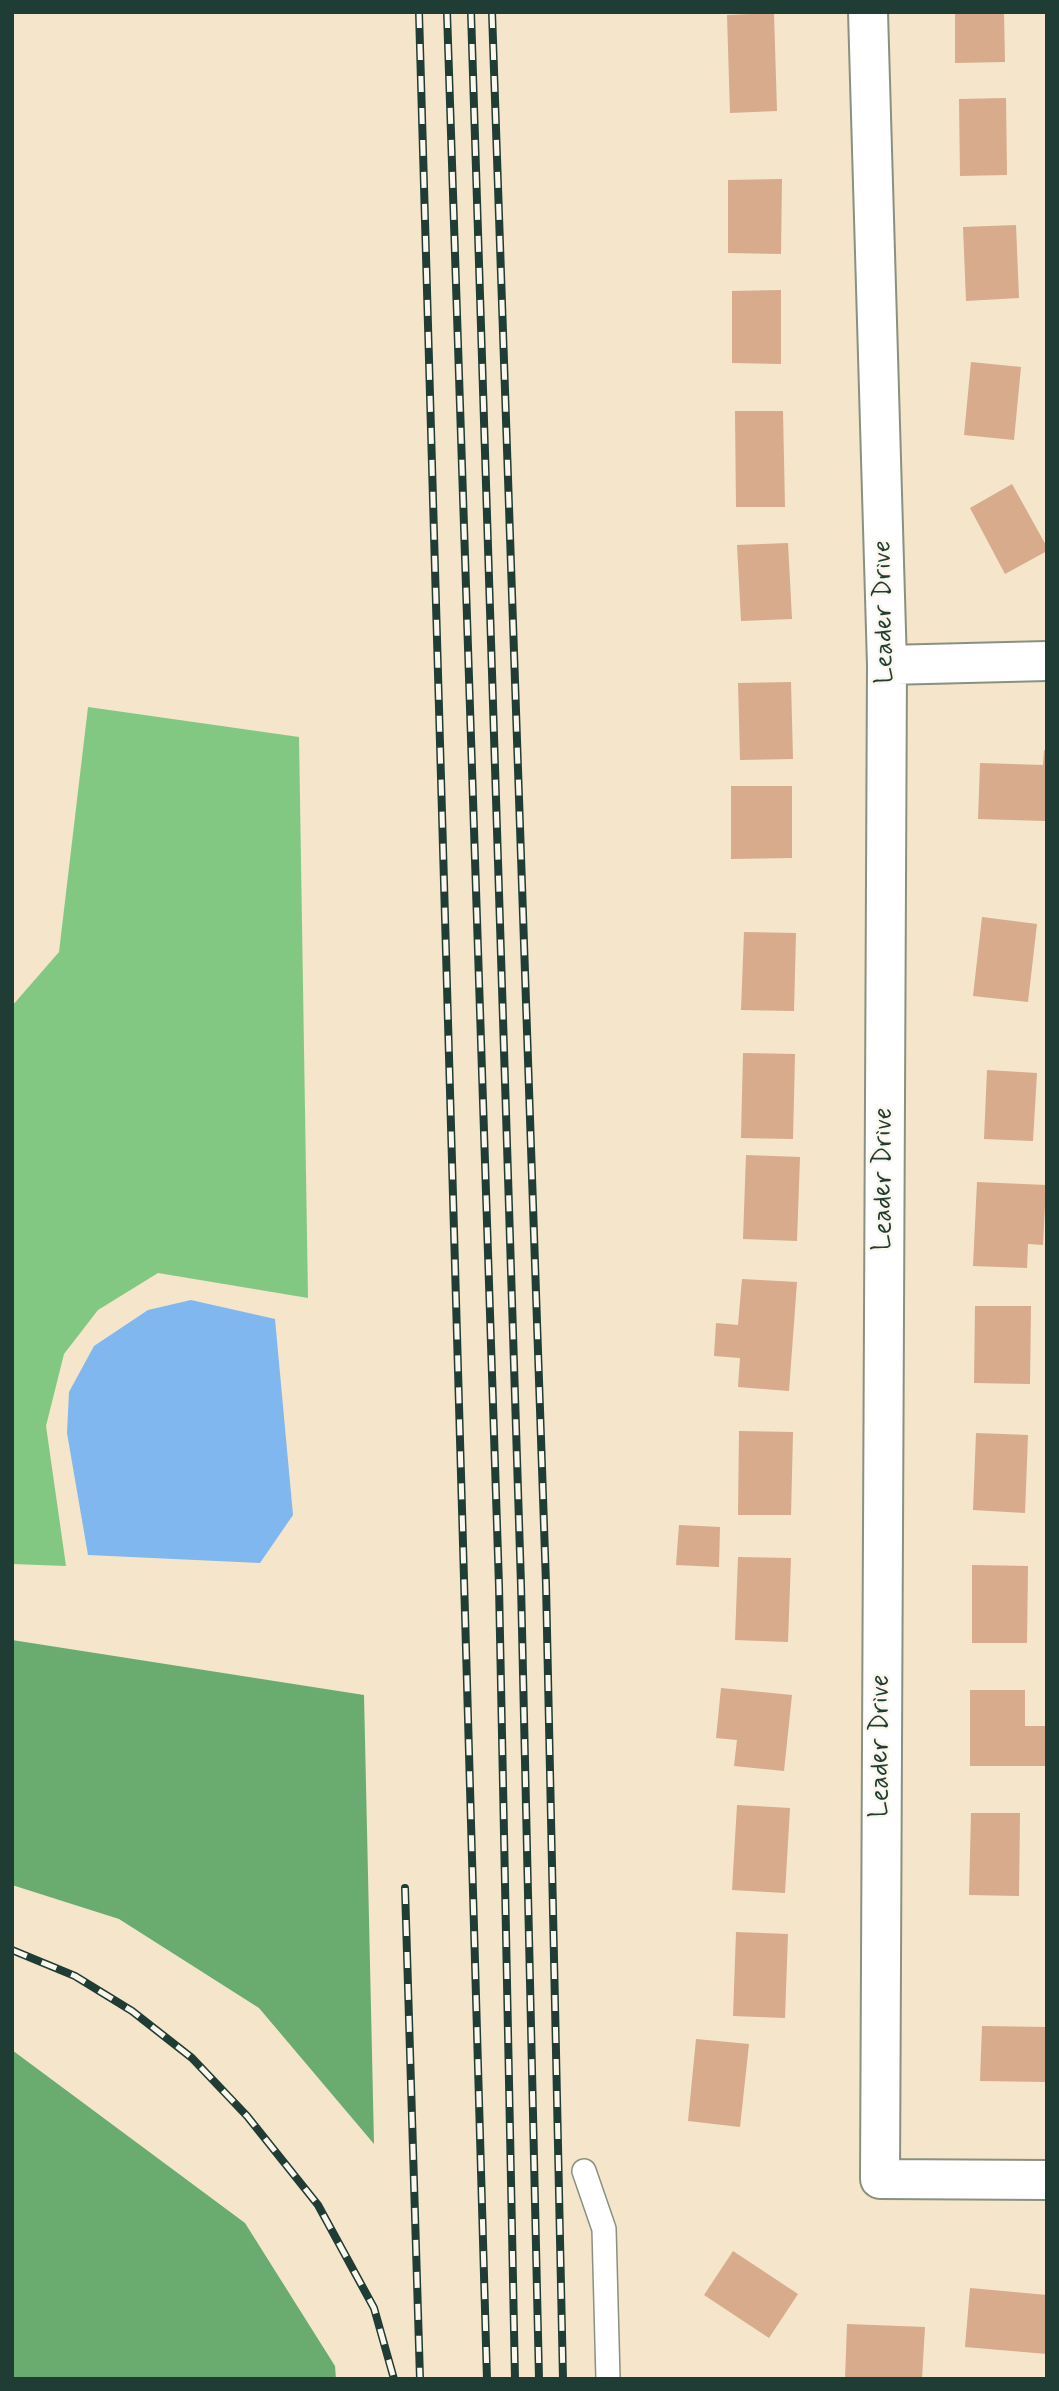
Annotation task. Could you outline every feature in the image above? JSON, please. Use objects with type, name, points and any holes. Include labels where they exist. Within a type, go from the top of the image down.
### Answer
[{"type":"street","name":"Leader Drive","points":[[868,12],[887,666],[880,2179],[1047,2180]]},
{"type":"street","points":[[887,666],[1047,662]]},
{"type":"lane","points":[[584,2171],[604,2229],[608,2379]]},
{"type":"green space","points":[[88,707],[299,737],[308,1298],[158,1273],[98,1310],[64,1354],[46,1426],[66,1566],[12,1564],[12,1006],[59,952]]},
{"type":"green space","points":[[12,1640],[364,1695],[374,2144],[259,2008],[119,1919],[12,1885]]},
{"type":"green space","points":[[12,2050],[245,2223],[335,2366],[336,2379],[12,2379]]},
{"type":"water","points":[[191,1300],[275,1319],[293,1515],[260,1563],[88,1555],[67,1433],[69,1392],[94,1346],[148,1310]]},
{"type":"building","points":[[955,12],[1004,12],[1005,62],[955,63]]},
{"type":"building","points":[[774,13],[777,111],[730,113],[727,15]]},
{"type":"building","points":[[1006,98],[1007,175],[960,176],[959,99]]},
{"type":"building","points":[[782,179],[781,254],[728,253],[728,180]]},
{"type":"building","points":[[1016,225],[1019,298],[966,301],[963,227]]},
{"type":"building","points":[[781,290],[781,364],[732,363],[732,291]]},
{"type":"building","points":[[971,362],[1021,367],[1014,440],[964,435]]},
{"type":"building","points":[[735,411],[783,411],[785,507],[736,507]]},
{"type":"building","points":[[1012,484],[1047,551],[1005,574],[970,508]]},
{"type":"building","points":[[788,543],[792,619],[741,621],[737,545]]},
{"type":"building","points":[[791,682],[793,759],[740,760],[738,683]]},
{"type":"building","points":[[1044,750],[1047,751],[1045,821],[978,819],[980,763],[1043,765]]},
{"type":"building","points":[[731,786],[792,786],[792,858],[731,859]]},
{"type":"building","points":[[982,917],[1037,924],[1028,1002],[973,996]]},
{"type":"building","points":[[744,932],[796,933],[794,1011],[741,1010]]},
{"type":"building","points":[[743,1053],[795,1054],[793,1139],[741,1138]]},
{"type":"building","points":[[987,1070],[1037,1073],[1033,1141],[984,1139]]},
{"type":"building","points":[[746,1155],[800,1157],[797,1241],[743,1239]]},
{"type":"building","points":[[977,1182],[1046,1185],[1043,1245],[1028,1244],[1027,1268],[973,1266]]},
{"type":"building","points":[[742,1279],[797,1282],[789,1391],[738,1387],[740,1358],[714,1356],[716,1323],[738,1325]]},
{"type":"building","points":[[975,1306],[1031,1306],[1030,1384],[974,1383]]},
{"type":"building","points":[[739,1431],[793,1432],[791,1515],[738,1515]]},
{"type":"building","points":[[976,1433],[1028,1435],[1025,1513],[973,1510]]},
{"type":"building","points":[[679,1525],[720,1527],[719,1567],[676,1565]]},
{"type":"building","points":[[738,1557],[791,1558],[788,1642],[735,1640]]},
{"type":"building","points":[[972,1565],[1028,1566],[1027,1643],[972,1643]]},
{"type":"building","points":[[721,1688],[792,1695],[784,1771],[734,1766],[737,1740],[716,1738]]},
{"type":"building","points":[[970,1690],[1025,1690],[1025,1726],[1047,1726],[1047,1766],[970,1766]]},
{"type":"building","points":[[737,1805],[790,1808],[785,1893],[732,1890]]},
{"type":"building","points":[[971,1813],[1020,1813],[1019,1896],[969,1895]]},
{"type":"building","points":[[736,1932],[788,1934],[785,2018],[733,2016]]},
{"type":"building","points":[[982,2026],[1047,2027],[1047,2082],[980,2081]]},
{"type":"building","points":[[696,2039],[749,2044],[740,2127],[688,2121]]},
{"type":"building","points":[[733,2251],[798,2294],[769,2338],[704,2295]]},
{"type":"building","points":[[970,2288],[1047,2295],[1047,2354],[965,2347]]},
{"type":"building","points":[[847,2324],[925,2327],[922,2379],[845,2379]]},
{"type":"railway","points":[[419,12],[487,2379]]},
{"type":"railway","points":[[447,12],[499,1586],[515,2379]]},
{"type":"railway","points":[[471,12],[521,1585],[539,2379]]},
{"type":"railway","points":[[492,12],[546,1584],[563,2379]]},
{"type":"railway","points":[[405,1888],[420,2379]]},
{"type":"railway","points":[[12,1950],[75,1976],[132,2011],[192,2058],[247,2116],[318,2205],[374,2308],[394,2379]]}]
